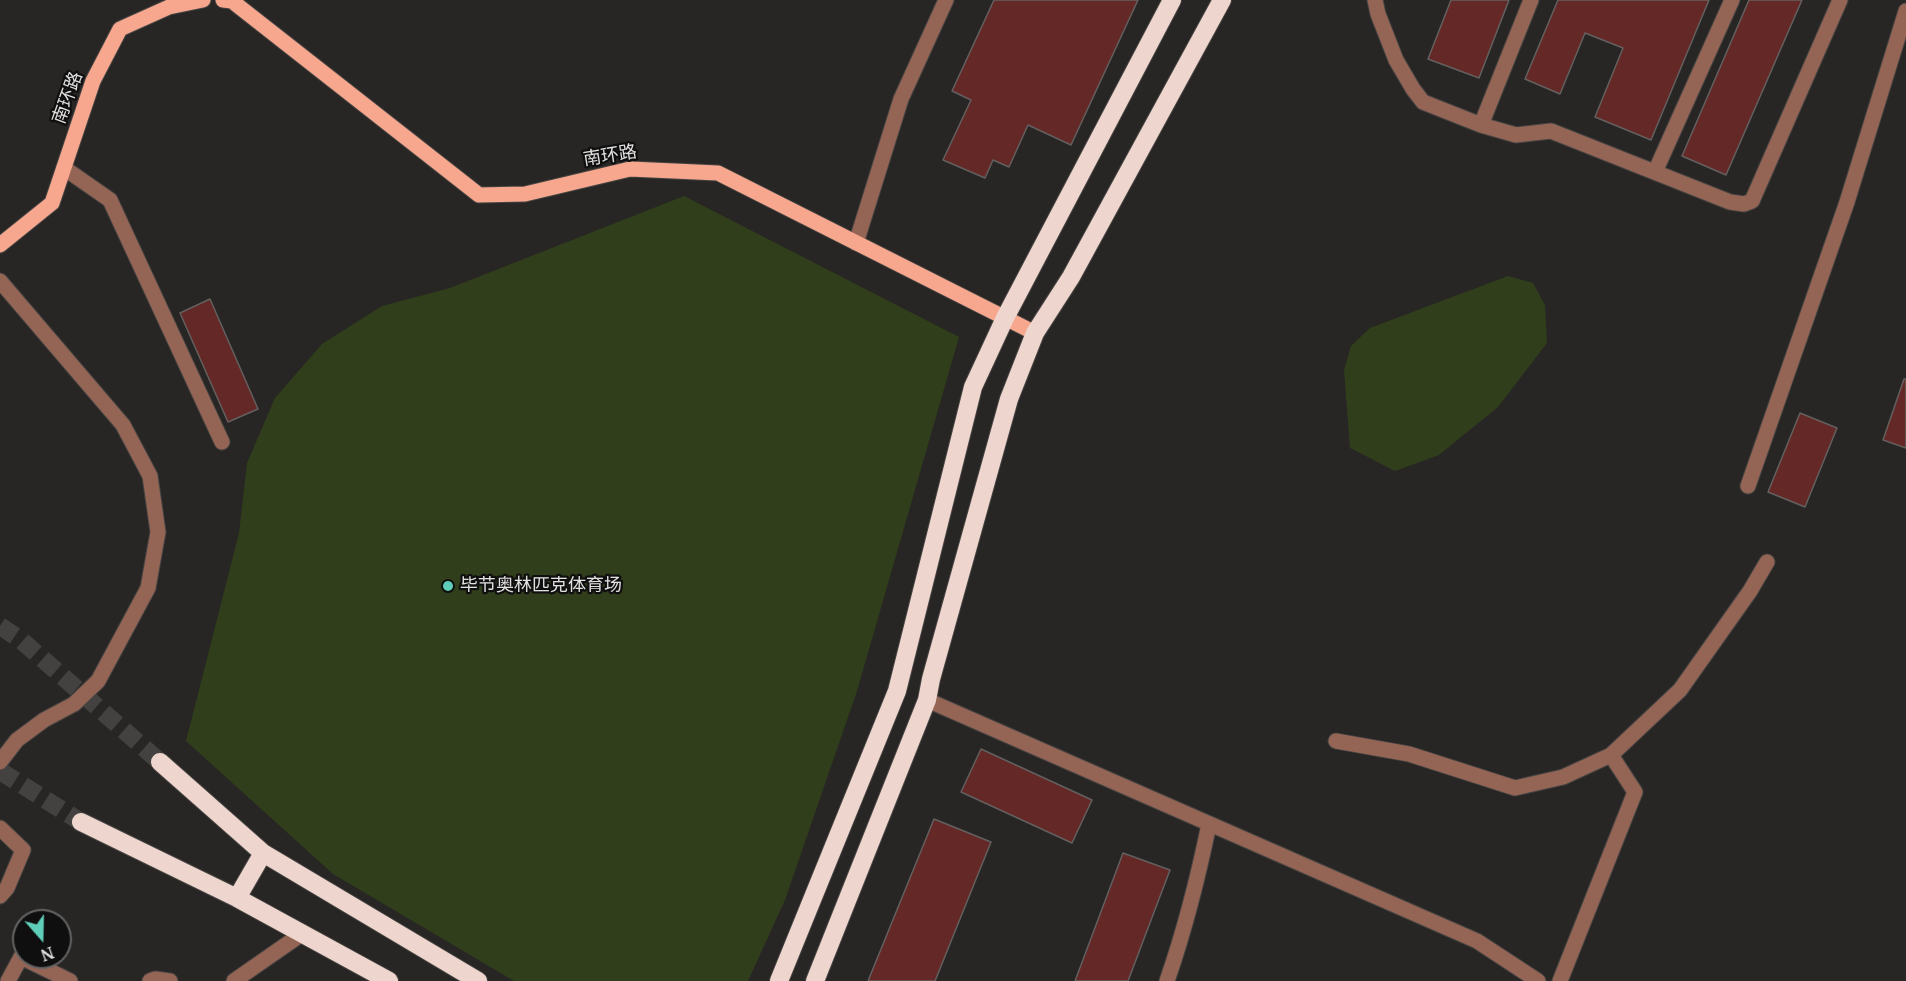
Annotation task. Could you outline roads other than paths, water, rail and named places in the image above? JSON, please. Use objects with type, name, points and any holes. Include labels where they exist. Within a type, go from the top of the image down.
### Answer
[{"type":"highway","points":[[778,981],[897,691],[973,387],[1005,318],[1172,0]]},
{"type":"highway","points":[[815,981],[927,700],[1009,399],[1035,333],[1071,277],[1222,0]]},
{"type":"highway","points":[[160,762],[263,853],[478,981]]},
{"type":"highway","points":[[81,822],[237,898],[388,981]]},
{"type":"highway","points":[[237,898],[263,853]]},
{"type":"main road","name":"南环路","points":[[0,245],[52,203],[93,81],[120,29],[169,7],[203,0]]},
{"type":"main road","name":"南环路","points":[[223,0],[232,0],[479,195],[525,194],[630,169],[718,173],[1035,333]]},
{"type":"street","points":[[856,243],[901,99],[946,0]]},
{"type":"street","points":[[1375,0],[1396,60],[1413,89],[1424,102],[1516,135],[1551,131],[1730,202],[1744,204],[1752,201],[1840,0]]},
{"type":"street","points":[[1481,124],[1531,0]]},
{"type":"street","points":[[1655,172],[1732,0]]},
{"type":"street","points":[[1748,486],[1847,202],[1906,11]]},
{"type":"street","points":[[64,168],[110,200],[222,442]]},
{"type":"street","points":[[0,281],[123,425],[150,476],[158,532],[148,588],[98,681],[74,704],[44,720],[17,740],[0,762]]},
{"type":"street","points":[[1336,741],[1409,754],[1515,788],[1563,777],[1611,755],[1680,690],[1750,591],[1767,562]]},
{"type":"street","points":[[927,700],[1477,941],[1538,981]]},
{"type":"street","points":[[1560,981],[1635,792],[1611,755]]},
{"type":"street","points":[[1167,981],[1197,882],[1209,824]]},
{"type":"street","points":[[0,828],[23,850],[7,888],[0,896]]},
{"type":"street","points":[[234,981],[303,933]]},
{"type":"street","points":[[8,981],[21,957],[70,981]]},
{"type":"street","points":[[150,981],[170,981]]},
{"type":"tunnel","points":[[0,626],[21,640],[160,762]]},
{"type":"tunnel","points":[[0,771],[81,822]]},
{"type":"place","name":"毕节奥林匹克体育场","points":[[448,586]]}]
